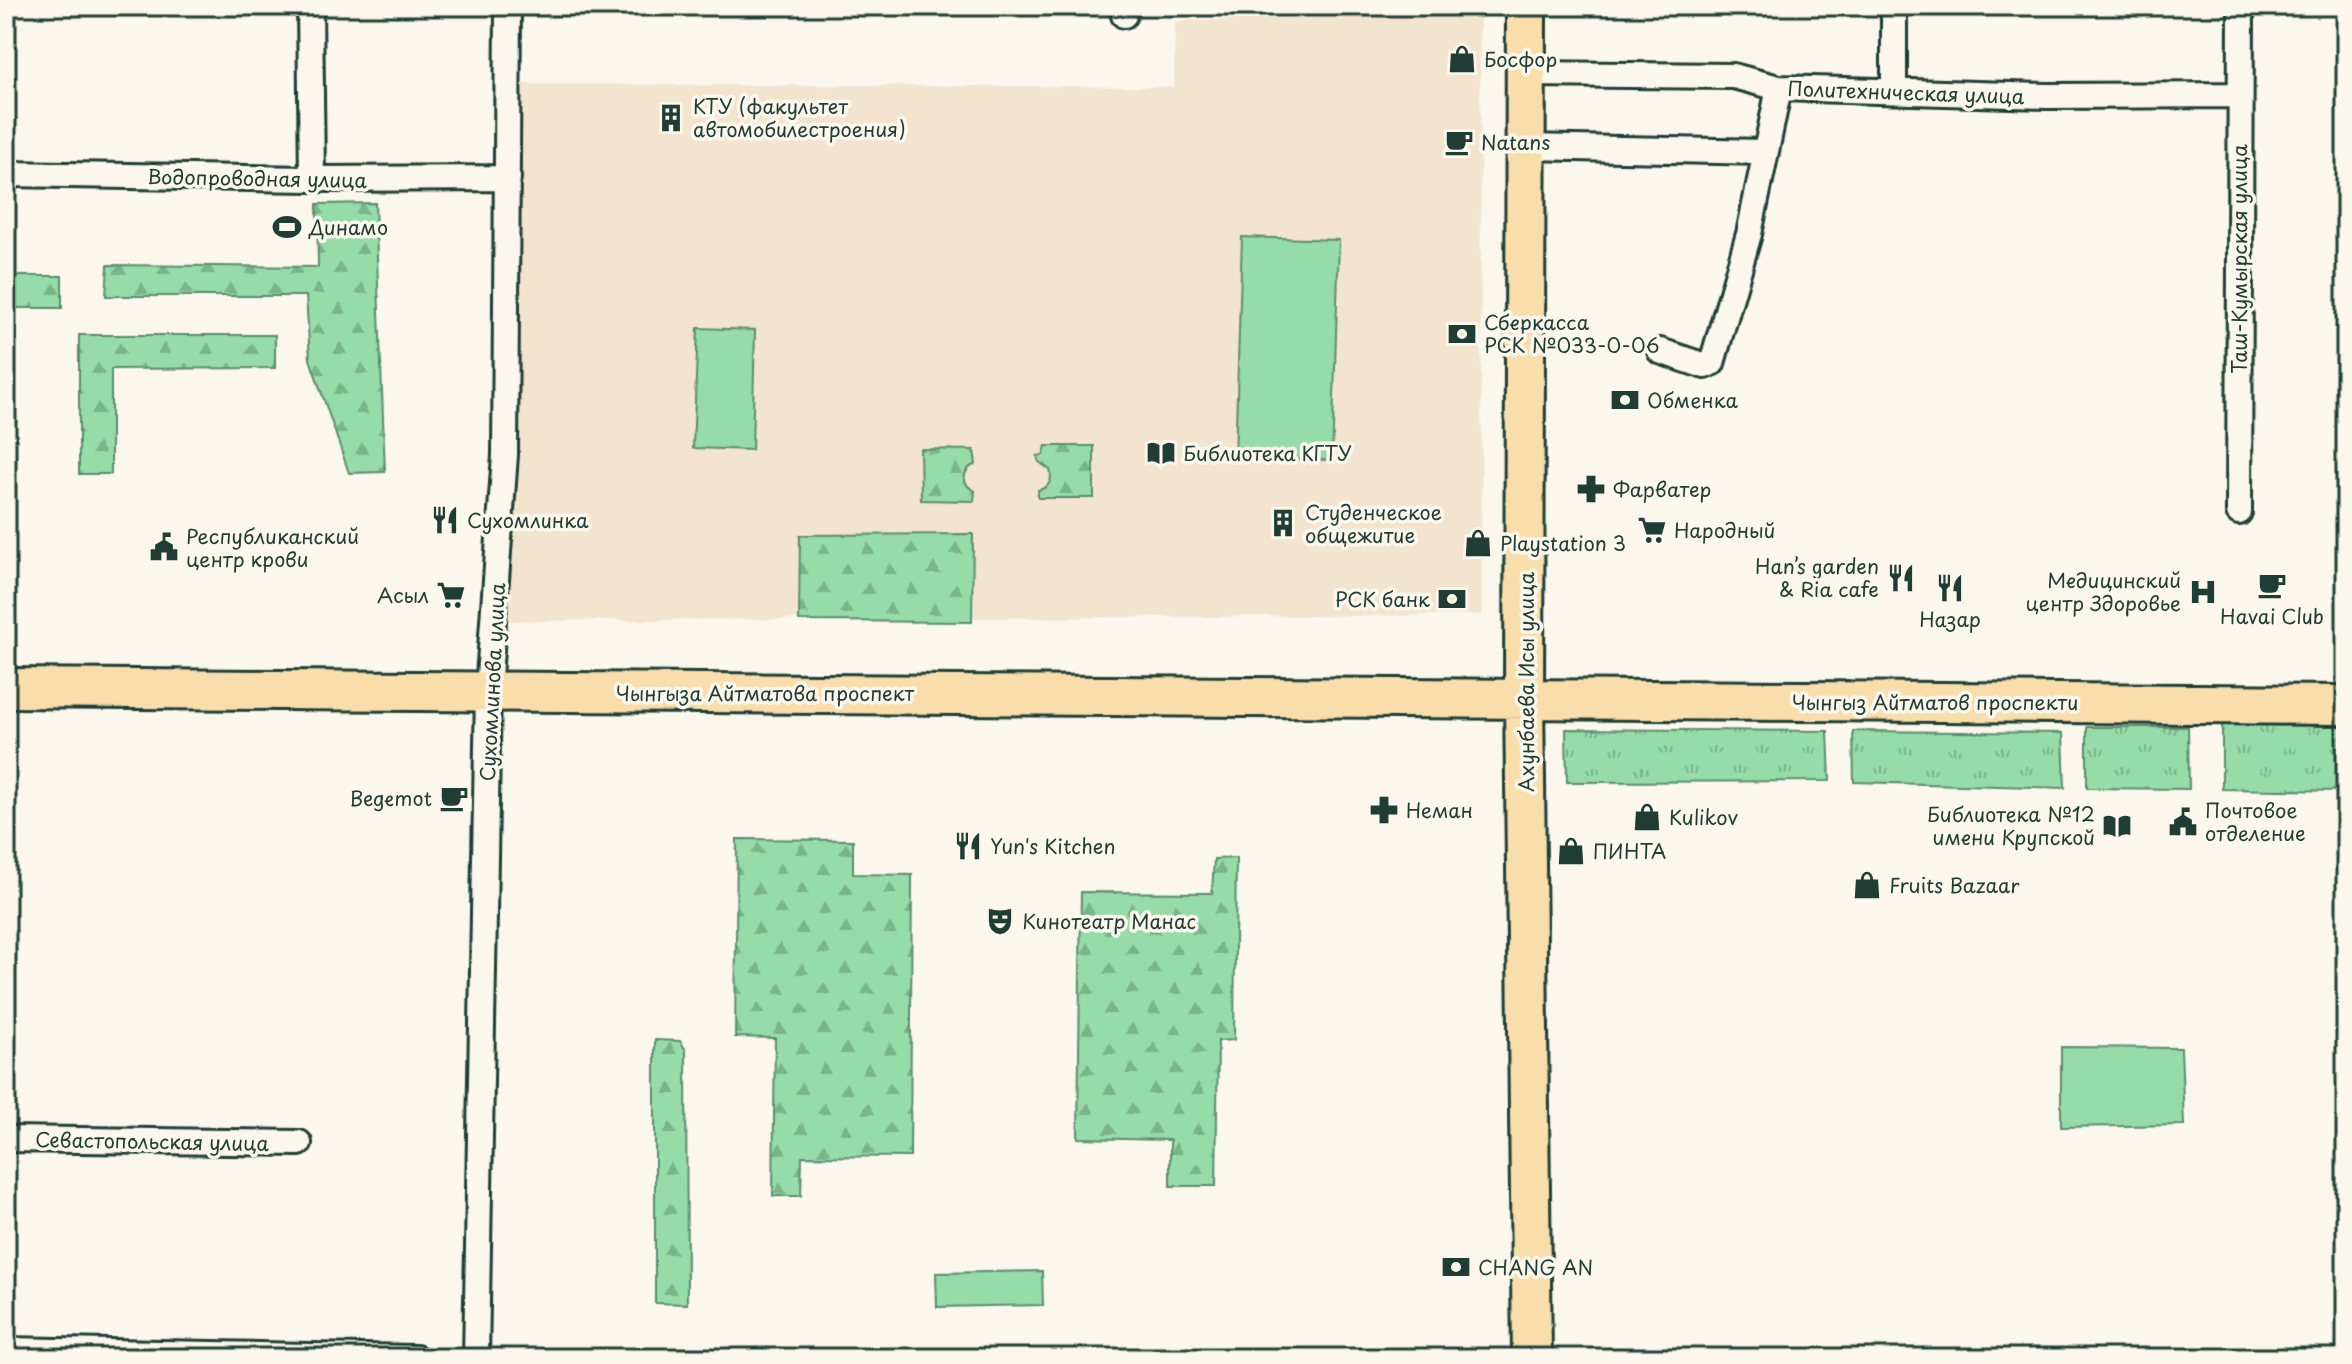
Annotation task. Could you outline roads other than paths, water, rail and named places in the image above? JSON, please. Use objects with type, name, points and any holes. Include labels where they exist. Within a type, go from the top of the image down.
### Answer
[{"type":"main road","name":"Ахунбаева Исы улица","points":[[1526,6],[1524,699],[1532,1358]]},
{"type":"main road","name":"Чынгыза Айтматова проспект","points":[[6,688],[1524,699]]},
{"type":"main road","name":"Чынгыз Айтматов проспекти","points":[[1524,699],[2346,705]]},
{"type":"street","points":[[310,6],[312,179]]},
{"type":"street","name":"Сухомлинова улица","points":[[476,1358],[488,691],[505,455],[508,6]]},
{"type":"street","points":[[1894,6],[1894,89]]},
{"type":"street","name":"Таш-Кумырская улица","points":[[2239,512],[2241,6]]},
{"type":"street","name":"Политехническая улица","points":[[1526,74],[1733,76],[1779,88],[1894,89],[2046,96],[2240,95]]},
{"type":"street","points":[[1660,351],[1705,366],[1712,363],[1749,234],[1779,88]]},
{"type":"street","points":[[1526,147],[1765,152]]},
{"type":"street","name":"Водопроводная улица","points":[[6,174],[312,179],[508,178]]},
{"type":"street","name":"Севастопольская улица","points":[[6,1139],[299,1143]]},
{"type":"street","points":[[6,1350],[416,1358]]},
{"type":"place","name":"Босфор","points":[[1462,59]]},
{"type":"place","name":"КТУ (факультет автомобилестроения)","points":[[671,118]]},
{"type":"place","name":"Natans","points":[[1459,142]]},
{"type":"place","name":"Динамо","points":[[287,227]]},
{"type":"place","name":"Сберкасса РСК №033-0-06","points":[[1462,334]]},
{"type":"place","name":"Обменка","points":[[1625,400]]},
{"type":"place","name":"Библиотека КГТУ","points":[[1161,453]]},
{"type":"place","name":"Фарватер","points":[[1591,489]]},
{"type":"place","name":"Сухомлинка","points":[[445,520]]},
{"type":"place","name":"Студенческое общежитие","points":[[1283,523]]},
{"type":"place","name":"Народный","points":[[1652,530]]},
{"type":"place","name":"Playstation 3","points":[[1478,543]]},
{"type":"place","name":"Республиканский центр крови","points":[[164,547]]},
{"type":"place","name":"Han’s garden & Ria cafe","points":[[1901,578]]},
{"type":"place","name":"Havai Club","points":[[2272,585]]},
{"type":"place","name":"Назар","points":[[1950,588]]},
{"type":"place","name":"Медицинский центр Здоровье","points":[[2203,592]]},
{"type":"place","name":"Асыл","points":[[451,595]]},
{"type":"place","name":"РСК банк","points":[[1452,599]]},
{"type":"place","name":"Begemot","points":[[454,798]]},
{"type":"place","name":"Неман","points":[[1384,810]]},
{"type":"place","name":"Kulikov","points":[[1647,817]]},
{"type":"place","name":"Почтовое отделение","points":[[2183,822]]},
{"type":"place","name":"Библиотека №12 имени Крупской","points":[[2117,826]]},
{"type":"place","name":"Yun's Kitchen","points":[[968,846]]},
{"type":"place","name":"ПИНТА","points":[[1571,851]]},
{"type":"place","name":"Fruits Bazaar","points":[[1867,885]]},
{"type":"place","name":"Кинотеатр Манас","points":[[1000,921]]},
{"type":"place","name":"CHANG AN","points":[[1456,1267]]}]
